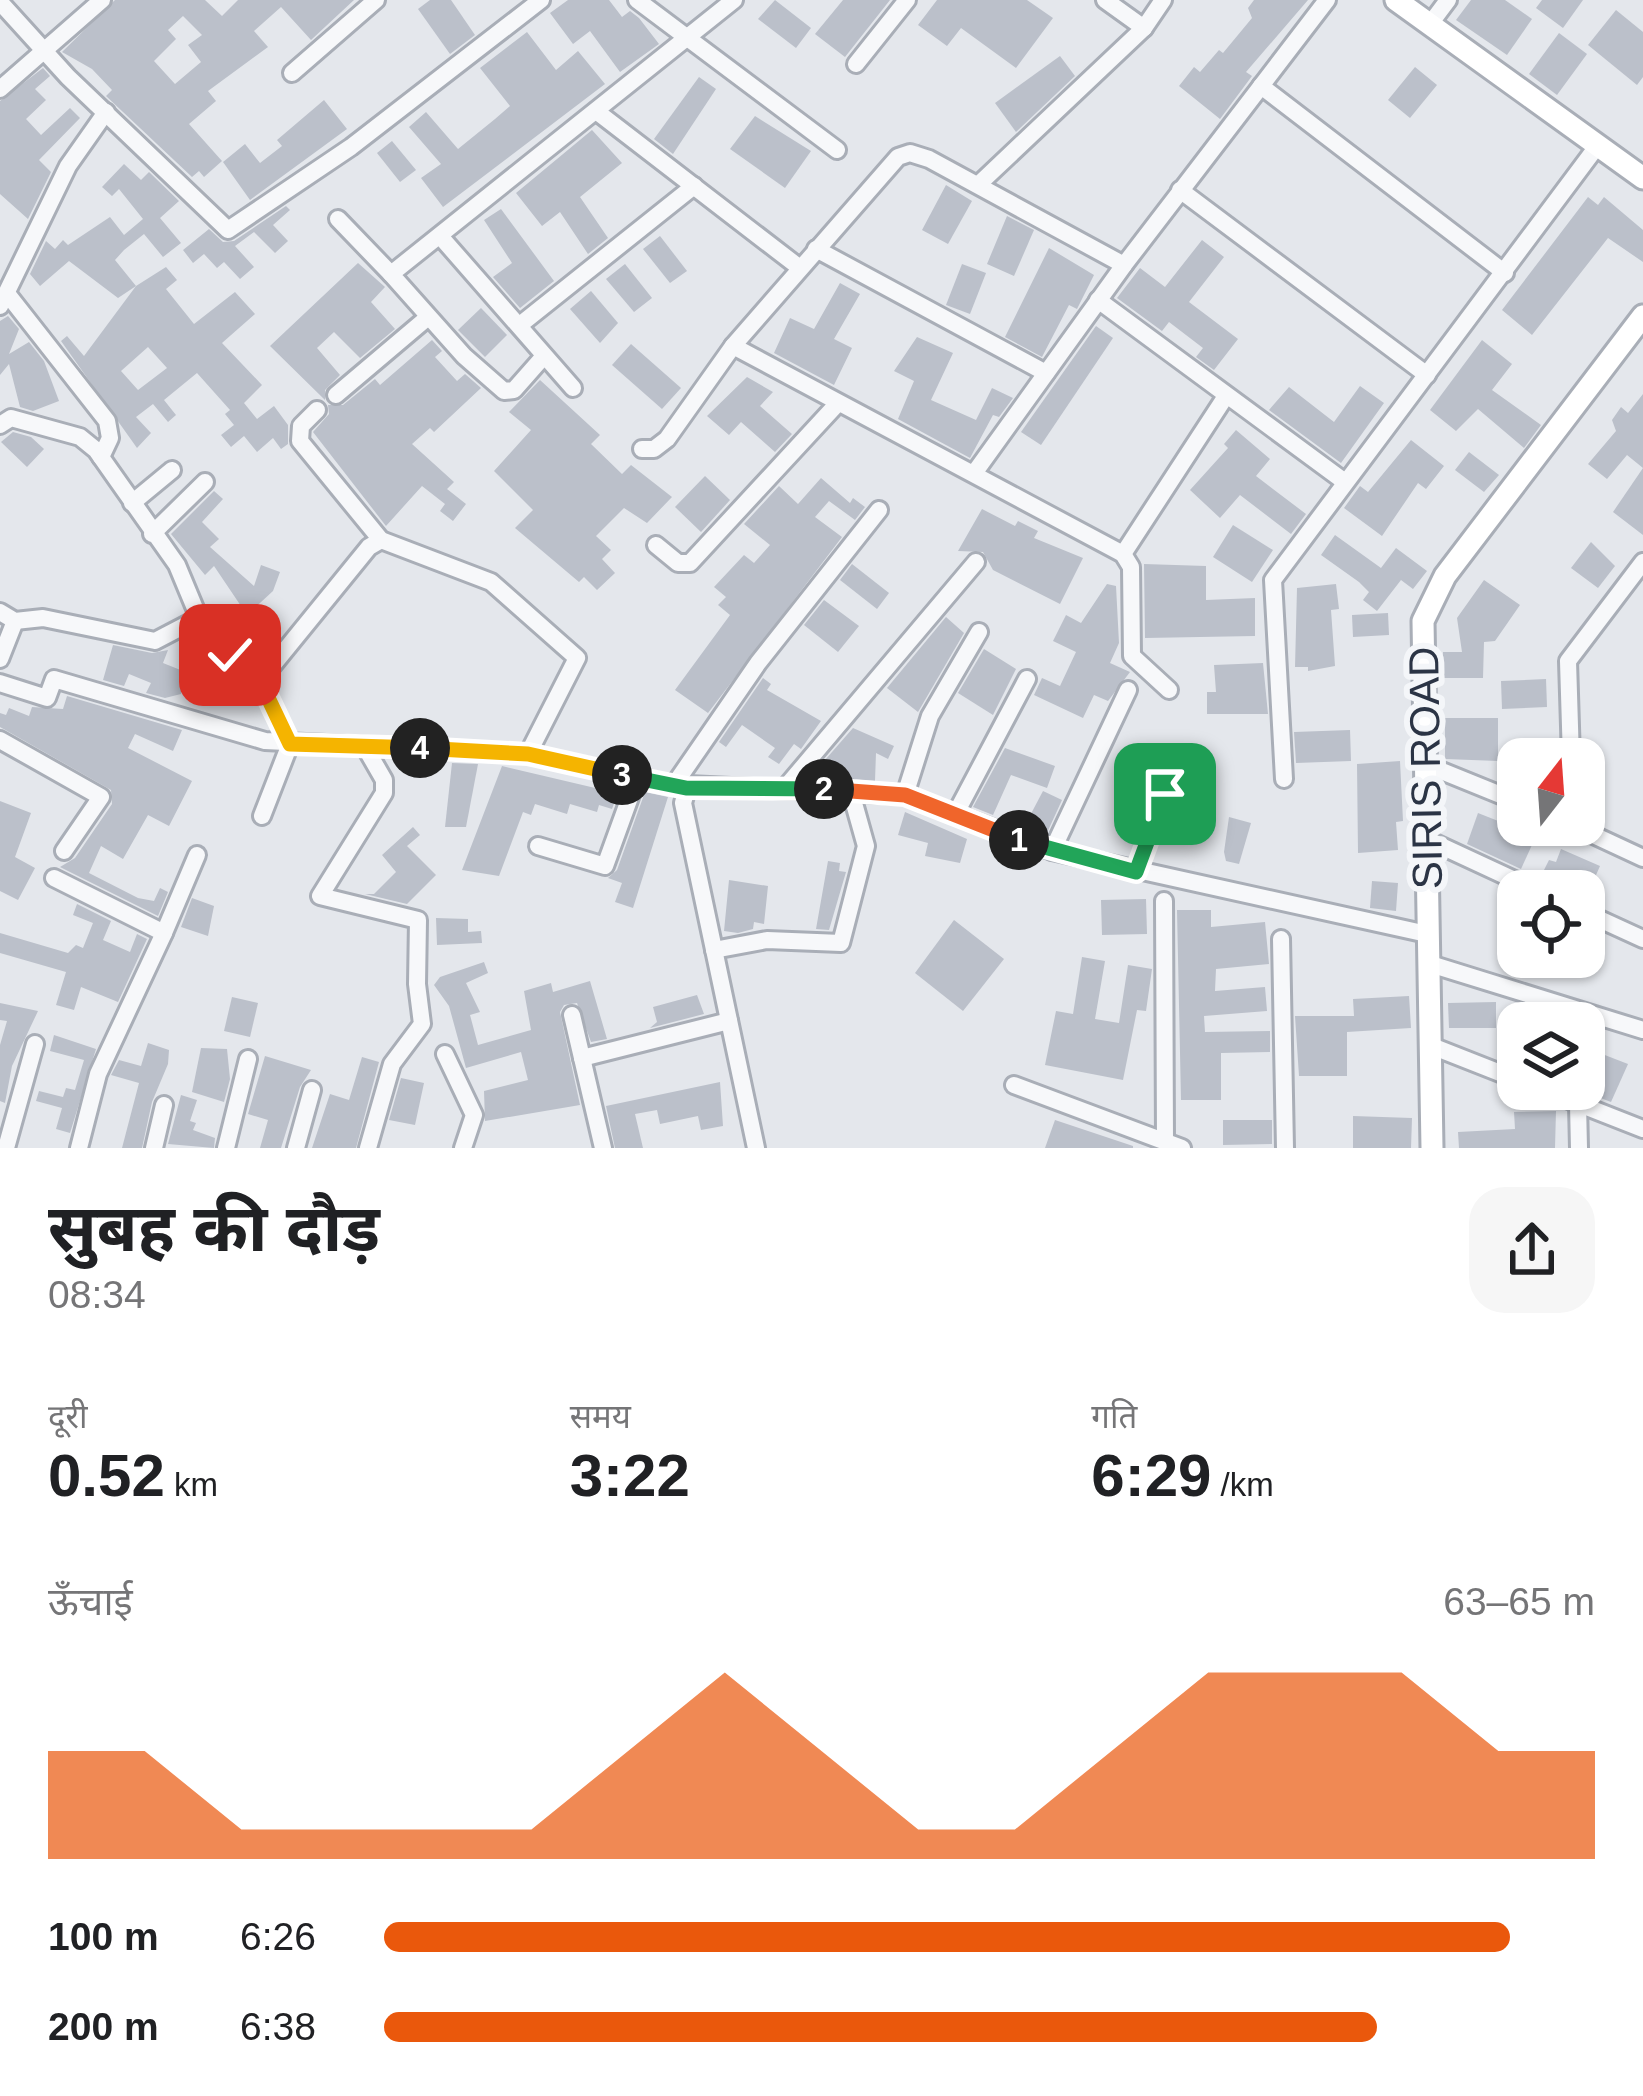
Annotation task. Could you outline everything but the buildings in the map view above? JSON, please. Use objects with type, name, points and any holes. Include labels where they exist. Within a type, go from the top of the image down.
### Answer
[{"type":"street","points":[[0,89],[102,0]]},
{"type":"street","points":[[292,73],[376,0]]},
{"type":"street","points":[[0,2],[44,52],[228,230],[351,148],[541,0]]},
{"type":"street","points":[[637,0],[837,150]]},
{"type":"street","points":[[391,274],[734,0]]},
{"type":"street","points":[[856,64],[907,0]]},
{"type":"street","points":[[1105,0],[1144,28]]},
{"type":"street","points":[[979,184],[1144,28],[1163,0]]},
{"type":"street","points":[[975,472],[1124,265],[1327,0]]},
{"type":"street","points":[[1396,0],[1643,178]]},
{"type":"street","points":[[1430,24],[1448,0]]},
{"type":"street","points":[[1261,86],[1504,272]]},
{"type":"street","points":[[596,111],[800,268]]},
{"type":"street","points":[[101,457],[110,438],[107,421],[5,301],[63,175],[106,112]]},
{"type":"street","points":[[1284,779],[1274,580],[1598,145]]},
{"type":"street","points":[[641,449],[654,449],[667,439],[734,346],[898,157],[919,155],[1124,265]]},
{"type":"street","points":[[521,324],[694,186]]},
{"type":"street","points":[[1180,190],[1427,375]]},
{"type":"street","points":[[338,219],[427,318],[504,391],[514,390],[544,356]]},
{"type":"street","points":[[440,236],[573,388]]},
{"type":"street","points":[[816,249],[1046,373]]},
{"type":"street","points":[[1098,300],[1224,399],[1345,482]]},
{"type":"street","name":"SIRIS ROAD","points":[[1432,1148],[1423,621],[1430,601],[1643,316]]},
{"type":"street","points":[[336,395],[427,318]]},
{"type":"street","points":[[734,346],[1123,554],[1131,567],[1132,656],[1169,690]]},
{"type":"street","points":[[1123,554],[1224,399]]},
{"type":"street","points":[[656,545],[678,563],[690,563],[838,403]]},
{"type":"street","points":[[317,410],[301,425],[299,441],[381,540],[491,582],[577,658],[528,754]]},
{"type":"street","points":[[0,425],[11,418],[80,437],[101,457],[182,574],[199,617],[221,647],[260,681],[290,744],[262,816]]},
{"type":"street","points":[[132,503],[172,470]]},
{"type":"street","points":[[152,534],[205,482]]},
{"type":"street","points":[[756,1148],[681,792],[758,663],[879,510]]},
{"type":"street","points":[[260,681],[369,547],[381,540]]},
{"type":"street","points":[[785,788],[976,562]]},
{"type":"street","points":[[1570,738],[1568,661],[1643,562]]},
{"type":"street","points":[[0,659],[8,616],[43,618],[155,641],[199,617]]},
{"type":"street","points":[[905,795],[930,716],[979,632]]},
{"type":"street","points":[[0,683],[47,698],[54,679],[239,736],[290,744],[528,754],[681,792],[785,788],[905,795],[1052,850],[1427,934]]},
{"type":"street","points":[[956,813],[1028,679]]},
{"type":"street","points":[[1052,850],[1127,690]]},
{"type":"street","points":[[0,740],[101,797],[64,851]]},
{"type":"street","points":[[365,747],[384,780],[384,793],[319,892],[324,899],[418,920],[417,985],[423,1016],[421,1028],[392,1064],[368,1148]]},
{"type":"street","points":[[1422,763],[1497,793]]},
{"type":"street","points":[[538,846],[604,866],[637,778]]},
{"type":"street","points":[[714,950],[767,940],[841,943],[866,846],[850,789]]},
{"type":"street","points":[[1136,872],[1165,794]]},
{"type":"street","points":[[1424,838],[1497,872]]},
{"type":"street","points":[[1605,840],[1643,858]]},
{"type":"street","points":[[79,1148],[98,1074],[197,855]]},
{"type":"street","points":[[54,878],[164,933]]},
{"type":"street","points":[[1013,1085],[1173,1145],[1164,901]]},
{"type":"street","points":[[1605,922],[1643,939]]},
{"type":"street","points":[[1281,939],[1285,1148]]},
{"type":"street","points":[[1427,963],[1643,1030]]},
{"type":"street","points":[[572,1015],[603,1148]]},
{"type":"street","points":[[582,1058],[729,1021]]},
{"type":"street","points":[[6,1148],[35,1044]]},
{"type":"street","points":[[1429,1045],[1497,1072]]},
{"type":"street","points":[[445,1054],[474,1115],[463,1148]]},
{"type":"street","points":[[226,1148],[248,1059]]},
{"type":"street","points":[[296,1148],[312,1090]]},
{"type":"street","points":[[154,1148],[164,1105]]},
{"type":"street","points":[[1578,1110],[1579,1148]]},
{"type":"street","points":[[1594,1110],[1643,1129]]},
{"type":"route","points":[[230,655],[260,681],[290,744],[528,754],[686,788],[868,789],[919,799],[1018,839],[1136,872],[1165,794]]}]
